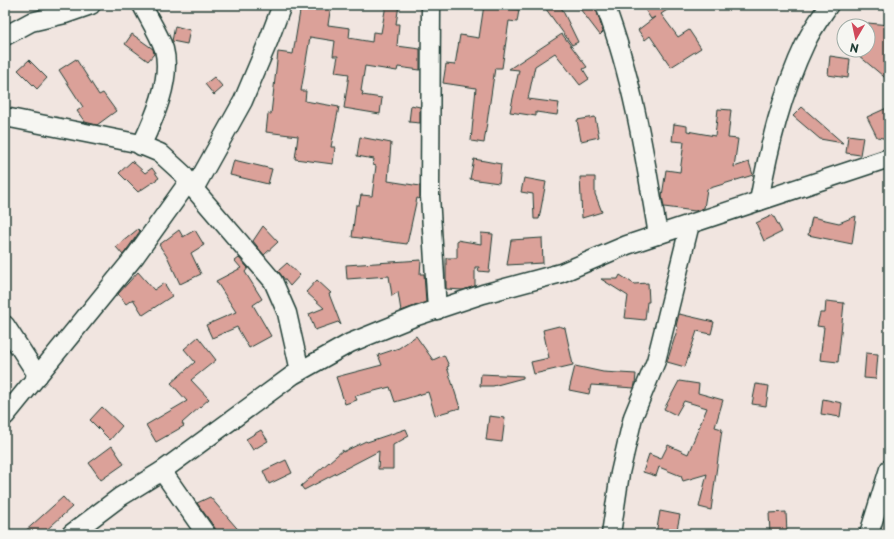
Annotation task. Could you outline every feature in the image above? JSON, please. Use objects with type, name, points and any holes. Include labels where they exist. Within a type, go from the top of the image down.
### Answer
[{"type":"street","points":[[5,36],[31,22],[65,14],[91,5]]},
{"type":"street","points":[[141,146],[156,114],[166,66],[164,49],[142,5]]},
{"type":"street","points":[[5,416],[191,185],[243,101],[282,5]]},
{"type":"street","points":[[431,5],[430,196],[437,310]]},
{"type":"street","points":[[605,5],[616,35],[627,73],[658,235]]},
{"type":"street","points":[[759,201],[770,144],[787,90],[806,41],[829,5]]},
{"type":"street","points":[[5,117],[86,132],[141,146],[160,153],[183,174],[273,281],[288,313],[300,371]]},
{"type":"street","points":[[71,534],[120,497],[162,471],[300,371],[350,343],[483,294],[561,273],[627,245],[889,158]]},
{"type":"street","points":[[611,534],[620,473],[633,417],[656,361],[690,224]]},
{"type":"street","points":[[5,325],[38,376]]},
{"type":"street","points":[[869,534],[889,469]]},
{"type":"street","points":[[162,471],[206,534]]},
{"type":"building","points":[[301,5],[331,5],[328,25],[350,28],[349,38],[372,42],[373,32],[381,33],[386,5],[399,5],[396,24],[399,24],[397,46],[420,49],[420,70],[398,67],[397,71],[365,66],[361,91],[363,92],[362,95],[382,98],[380,114],[344,108],[349,74],[335,72],[338,56],[333,56],[335,41],[310,37],[301,91],[306,91],[305,101],[339,107],[331,147],[335,147],[333,164],[295,159],[298,136],[266,132],[268,114],[271,114],[278,52],[293,54]]},
{"type":"building","points":[[484,5],[519,10],[517,22],[509,21],[502,68],[495,68],[484,143],[471,141],[476,88],[443,83],[446,64],[455,65],[460,35],[479,38]]},
{"type":"building","points":[[543,5],[560,5],[578,42],[572,45]]},
{"type":"building","points":[[577,5],[595,5],[603,32],[600,35]]},
{"type":"building","points":[[642,5],[675,5],[661,14],[678,37],[689,30],[701,48],[671,67],[650,36],[645,40],[638,30],[655,17],[651,19]]},
{"type":"building","points":[[876,24],[889,25],[889,81],[862,58],[876,58]]},
{"type":"building","points":[[175,26],[190,30],[187,44],[172,41]]},
{"type":"building","points":[[132,34],[153,49],[154,54],[148,61],[125,44]]},
{"type":"building","points":[[562,34],[587,67],[583,69],[589,79],[580,85],[555,53],[535,66],[528,99],[559,103],[557,115],[536,112],[536,116],[510,112],[519,70],[509,69]]},
{"type":"building","points":[[830,56],[850,59],[848,78],[828,75]]},
{"type":"building","points":[[76,59],[99,95],[103,93],[116,111],[97,125],[85,122],[77,111],[83,107],[59,70]]},
{"type":"building","points":[[29,60],[47,78],[37,89],[18,70]]},
{"type":"building","points":[[214,77],[223,87],[214,95],[205,84]]},
{"type":"building","points":[[411,105],[420,107],[420,123],[409,122]]},
{"type":"building","points":[[802,107],[843,143],[820,139],[793,116]]},
{"type":"building","points":[[889,107],[889,139],[877,137],[867,117]]},
{"type":"building","points":[[718,109],[731,110],[728,138],[738,139],[734,167],[749,162],[753,175],[707,189],[704,208],[695,211],[664,207],[662,196],[666,170],[680,172],[684,142],[672,141],[674,124],[687,126],[687,131],[715,136]]},
{"type":"building","points":[[595,117],[599,137],[581,141],[577,120]]},
{"type":"building","points":[[848,135],[863,137],[860,155],[846,153]]},
{"type":"building","points":[[360,137],[391,143],[388,181],[420,186],[420,199],[417,198],[407,244],[352,237],[356,205],[359,205],[361,195],[372,196],[376,166],[373,165],[374,159],[357,156]]},
{"type":"building","points":[[474,159],[501,164],[499,183],[470,179]]},
{"type":"building","points":[[234,160],[272,169],[268,184],[230,175]]},
{"type":"building","points":[[132,161],[145,173],[152,168],[159,178],[138,192],[119,173]]},
{"type":"building","points":[[580,177],[595,177],[595,194],[602,212],[582,218]]},
{"type":"building","points":[[524,178],[546,182],[539,219],[534,219],[533,194],[521,192]]},
{"type":"building","points":[[773,215],[782,232],[764,241],[756,223]]},
{"type":"building","points":[[856,216],[852,244],[808,235],[812,217],[839,223]]},
{"type":"building","points":[[263,226],[278,242],[264,255],[253,241]]},
{"type":"building","points":[[138,229],[140,231],[123,255],[116,247]]},
{"type":"building","points":[[179,230],[183,237],[195,230],[204,245],[191,253],[201,274],[180,284],[168,258],[159,245]]},
{"type":"building","points":[[481,233],[493,234],[489,272],[478,271],[479,267],[475,267],[475,286],[463,290],[446,289],[446,258],[457,258],[457,240],[481,244]]},
{"type":"building","points":[[542,238],[543,263],[507,265],[511,240]]},
{"type":"building","points":[[239,258],[248,268],[245,272],[262,299],[253,305],[271,336],[249,348],[237,327],[212,338],[206,325],[236,312],[216,281],[241,268],[235,261]]},
{"type":"building","points":[[421,260],[420,274],[424,274],[426,302],[401,311],[398,292],[392,296],[389,276],[347,279],[346,265]]},
{"type":"building","points":[[287,263],[300,275],[290,286],[278,271]]},
{"type":"building","points":[[138,272],[154,290],[164,283],[172,296],[143,315],[133,299],[126,304],[118,294]]},
{"type":"building","points":[[620,275],[634,284],[648,283],[649,302],[647,302],[645,320],[625,318],[628,296],[601,279],[618,279]]},
{"type":"building","points":[[317,280],[331,293],[329,294],[341,325],[338,322],[315,330],[309,314],[324,308],[306,292]]},
{"type":"building","points":[[826,301],[844,303],[838,362],[820,360],[824,327],[817,326],[820,313],[825,313]]},
{"type":"building","points":[[679,314],[714,322],[711,334],[697,331],[685,367],[667,362],[678,327],[676,326]]},
{"type":"building","points":[[559,326],[565,328],[573,365],[534,374],[531,362],[549,358],[543,330]]},
{"type":"building","points":[[416,336],[433,360],[444,355],[449,366],[447,367],[460,408],[435,415],[428,392],[395,402],[390,387],[355,396],[357,400],[345,404],[336,377],[382,365],[378,355],[399,348]]},
{"type":"building","points":[[198,337],[216,360],[191,380],[209,399],[182,423],[184,426],[156,442],[146,425],[187,401],[171,383],[195,362],[184,349]]},
{"type":"building","points":[[866,353],[878,354],[876,379],[864,378]]},
{"type":"building","points":[[575,366],[603,372],[636,374],[634,388],[591,385],[589,394],[569,390]]},
{"type":"building","points":[[481,374],[523,376],[523,378],[493,386],[480,386]]},
{"type":"building","points":[[679,381],[699,384],[698,393],[723,400],[715,427],[722,429],[711,510],[699,507],[707,474],[683,481],[681,476],[659,467],[656,476],[643,472],[649,454],[661,459],[668,445],[688,454],[707,408],[684,401],[676,415],[664,409]]},
{"type":"building","points":[[756,384],[769,386],[766,406],[752,404]]},
{"type":"building","points":[[823,399],[842,403],[840,417],[821,414]]},
{"type":"building","points":[[102,407],[122,426],[110,440],[90,420]]},
{"type":"building","points":[[489,416],[505,418],[502,442],[486,440]]},
{"type":"building","points":[[406,429],[409,436],[393,445],[393,469],[378,469],[379,451],[304,490],[301,486],[343,450],[343,452],[366,441],[367,442]]},
{"type":"building","points":[[261,430],[268,441],[253,450],[246,439]]},
{"type":"building","points":[[112,446],[124,464],[101,480],[89,463]]},
{"type":"building","points":[[286,460],[292,473],[269,484],[263,471]]},
{"type":"building","points":[[63,497],[72,507],[42,534],[22,534]]},
{"type":"building","points":[[210,497],[242,534],[216,534],[215,528],[197,503]]},
{"type":"building","points":[[660,511],[680,515],[676,534],[656,534]]},
{"type":"building","points":[[786,512],[787,534],[770,534],[769,513]]}]
